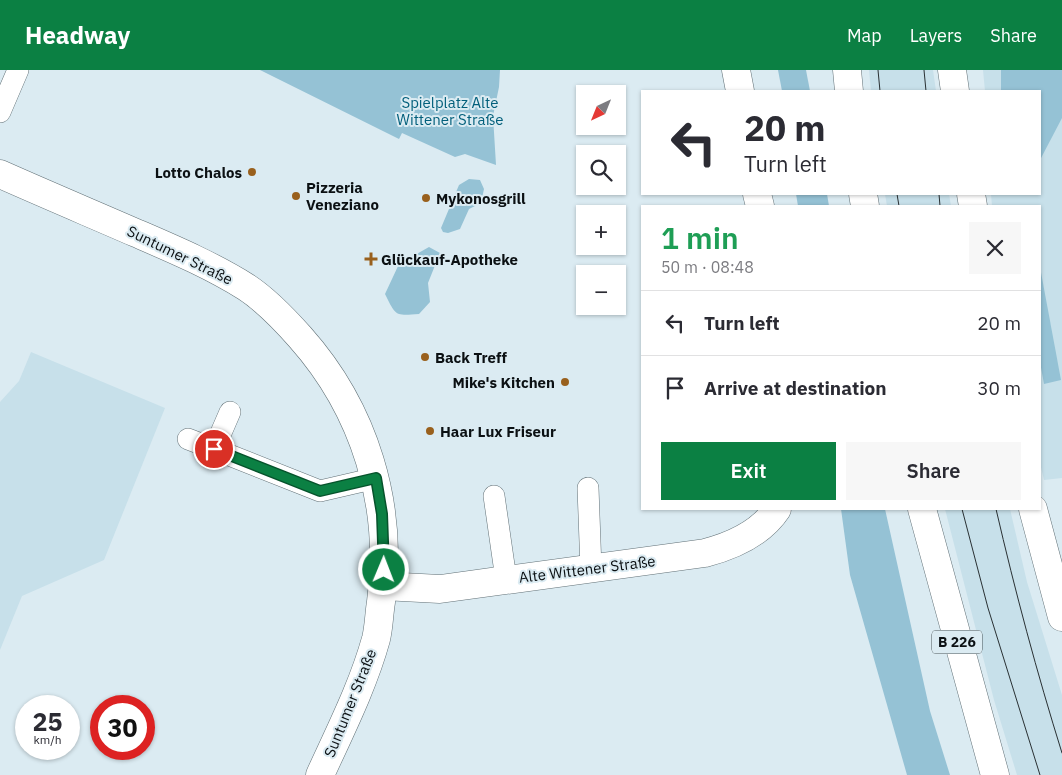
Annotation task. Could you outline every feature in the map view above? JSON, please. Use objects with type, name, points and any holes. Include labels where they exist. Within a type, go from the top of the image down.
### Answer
[{"type":"street","points":[[736,70],[740,90]]},
{"type":"street","points":[[848,70],[849,90]]},
{"type":"street","points":[[952,70],[955,90]]},
{"type":"street","name":"Suntumer Straße","points":[[0,174],[186,255],[247,288],[285,320],[316,355],[338,386],[364,440],[376,478],[384,539],[383,586],[376,637],[364,675],[320,775]]},
{"type":"street","name":"Alte Wittener Straße","points":[[383,586],[440,589],[705,553],[729,547],[751,534],[776,510]]},
{"type":"street","name":"B 226","points":[[922,510],[995,775]]},
{"type":"street","points":[[1033,510],[1062,617]]},
{"type":"lane","points":[[0,112],[18,70]]},
{"type":"lane","points":[[214,449],[230,412]]},
{"type":"lane","points":[[188,439],[320,491],[376,478]]},
{"type":"lane","points":[[588,488],[591,569]]},
{"type":"lane","points":[[494,496],[506,579]]},
{"type":"shaded area","points":[[869,70],[933,70],[936,90],[871,90]]},
{"type":"shaded area","points":[[983,70],[1062,70],[1062,478],[1044,480],[1041,467],[1041,205],[992,205],[991,195],[1041,195],[1041,90],[985,90]]},
{"type":"shaded area","points":[[885,195],[949,195],[951,205],[887,205]]},
{"type":"shaded area","points":[[31,352],[165,408],[104,560],[22,596],[0,650],[0,402],[19,381]]},
{"type":"shaded area","points":[[945,510],[1010,510],[1027,582],[1062,695],[1062,775],[1017,775],[994,700]]},
{"type":"green space","name":"Spielplatz Alte Wittener Straße","points":[[260,70],[500,70],[499,87],[493,116],[496,165],[465,154],[455,157],[402,133],[399,139]]},
{"type":"green space","points":[[778,70],[806,70],[810,90],[782,90]]},
{"type":"green space","points":[[1001,70],[1062,70],[1062,118],[1041,158],[1041,90],[1001,90]]},
{"type":"green space","points":[[469,179],[480,180],[484,189],[481,203],[469,209],[460,229],[448,233],[443,232],[441,228],[459,185]]},
{"type":"green space","points":[[796,195],[827,195],[829,205],[798,205]]},
{"type":"green space","points":[[429,247],[440,253],[428,283],[430,302],[419,314],[405,315],[397,313],[385,294],[399,264]]},
{"type":"green space","points":[[1041,272],[1061,380],[1044,384],[1041,368]]},
{"type":"green space","points":[[841,510],[885,510],[930,711],[950,775],[907,775],[850,575]]},
{"type":"tram line","points":[[878,70],[880,90]]},
{"type":"tram line","points":[[924,70],[926,90]]},
{"type":"tram line","points":[[897,195],[899,205]]},
{"type":"tram line","points":[[939,195],[940,205]]},
{"type":"tram line","points":[[962,510],[988,608],[1040,775]]},
{"type":"tram line","points":[[996,510],[1027,632],[1062,753]]},
{"type":"place","name":"Lotto Chalos","points":[[252,172]]},
{"type":"place","name":"Pizzeria Veneziano","points":[[296,196]]},
{"type":"place","name":"Mykonosgrill","points":[[426,198]]},
{"type":"place","name":"Glückauf-Apotheke","points":[[371,259]]},
{"type":"place","name":"Back Treff","points":[[425,357]]},
{"type":"place","name":"Mike's Kitchen","points":[[565,382]]},
{"type":"place","name":"Haar Lux Friseur","points":[[430,431]]},
{"type":"route","points":[[214,449],[320,491],[376,478],[382,514],[384,570]]}]
